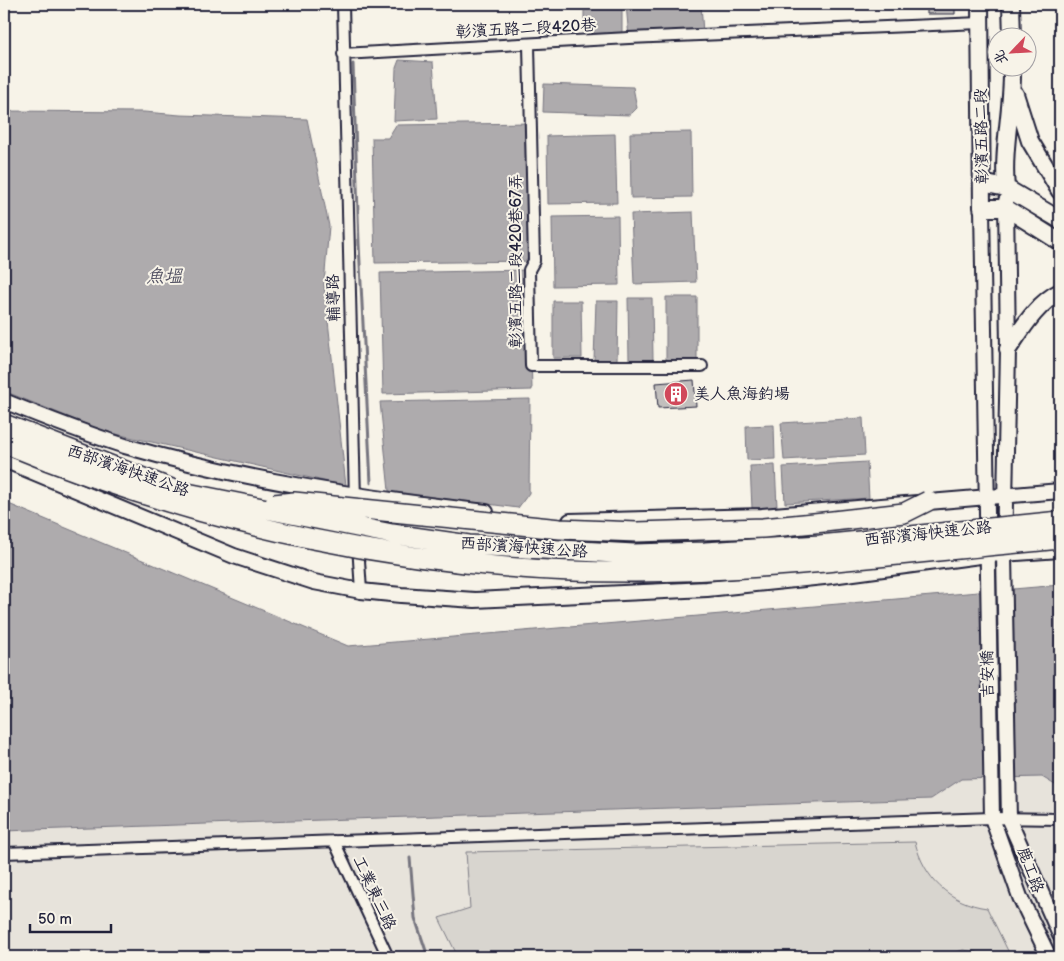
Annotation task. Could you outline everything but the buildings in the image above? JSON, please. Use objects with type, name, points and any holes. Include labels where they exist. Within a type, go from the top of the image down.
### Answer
[{"type":"highway","name":"西部濱海快速公路","points":[[4,424],[177,491],[392,534],[469,545],[634,554],[820,545],[1060,521]]},
{"type":"highway","name":"西部濱海快速公路","points":[[4,443],[175,506],[243,524],[327,542],[468,563],[633,572],[758,568],[1060,539]]},
{"type":"highway","points":[[252,506],[294,502],[560,529],[638,532],[763,528],[824,522],[904,512],[928,501]]},
{"type":"highway","points":[[243,524],[273,541],[313,552],[466,573],[635,580],[763,574],[887,559],[931,562]]},
{"type":"main road","name":"彰濱五路二段","points":[[980,4],[982,208]]},
{"type":"main road","points":[[1011,4],[1012,28]]},
{"type":"main road","name":"彰濱五路二段","points":[[1006,188],[1004,170],[1012,78]]},
{"type":"main road","points":[[1012,88],[1030,141],[1060,191]]},
{"type":"main road","points":[[982,184],[1006,188],[1060,220]]},
{"type":"main road","points":[[982,208],[1006,208],[1060,242]]},
{"type":"main road","points":[[1008,349],[1027,322],[1051,297],[1060,292]]},
{"type":"street","name":"輔導路","points":[[343,4],[355,497],[361,591]]},
{"type":"street","name":"彰濱五路二段420巷","points":[[343,54],[529,45],[638,37],[980,23]]},
{"type":"street","name":"彰濱五路二段420巷67弄","points":[[529,45],[534,261],[529,270],[531,366],[702,366]]},
{"type":"street","name":"吉安橋","points":[[1006,188],[1008,349],[1004,555],[1007,792]]},
{"type":"street","name":"吉安橋","points":[[982,208],[991,791]]},
{"type":"street","points":[[4,401],[115,442],[172,458],[355,497],[561,521],[762,516],[1060,491]]},
{"type":"street","points":[[4,460],[234,556],[314,582],[361,591],[475,600],[697,589],[824,577],[987,555],[1060,550]]},
{"type":"street","name":"鹿工路","points":[[991,791],[992,818],[1020,897],[1049,957]]},
{"type":"street","name":"鹿工路","points":[[1007,792],[1009,820],[1060,935]]},
{"type":"street","points":[[4,854],[992,818],[1009,820],[1060,819]]},
{"type":"street","name":"工業東三路","points":[[334,841],[388,957]]},
{"type":"shaded area","points":[[1042,777],[1060,788],[1060,957],[4,957],[4,831],[931,799],[961,779]]},
{"type":"shaded area","points":[[915,842],[925,867],[940,887],[961,901],[987,908],[1011,957],[983,957],[976,952],[963,950],[941,957],[458,957],[439,918],[470,908],[466,852]]},
{"type":"water","points":[[584,4],[622,4],[622,34],[584,35]]},
{"type":"water","points":[[626,4],[701,4],[703,33],[629,38]]},
{"type":"water","points":[[399,60],[433,62],[437,119],[394,121],[396,68]]},
{"type":"water","points":[[544,84],[633,87],[637,108],[630,115],[543,112]]},
{"type":"water","name":"魚塭","points":[[4,111],[144,112],[307,119],[329,226],[324,284],[346,486],[103,431],[4,391]]},
{"type":"water","points":[[531,123],[534,261],[375,263],[372,138],[388,138],[396,125]]},
{"type":"water","points":[[691,132],[692,197],[631,198],[630,133]]},
{"type":"water","points":[[615,134],[617,203],[548,204],[547,136]]},
{"type":"water","points":[[693,212],[696,282],[634,284],[631,214]]},
{"type":"water","points":[[618,216],[619,285],[553,286],[552,217]]},
{"type":"water","points":[[529,270],[532,390],[383,394],[380,273]]},
{"type":"water","points":[[666,297],[697,297],[697,361],[666,361]]},
{"type":"water","points":[[628,298],[652,298],[653,360],[629,360]]},
{"type":"water","points":[[553,301],[581,301],[582,358],[553,358]]},
{"type":"water","points":[[596,301],[618,301],[617,360],[594,360]]},
{"type":"water","points":[[530,399],[529,493],[518,508],[389,491],[380,402]]},
{"type":"water","points":[[863,418],[865,455],[784,460],[781,423]]},
{"type":"water","points":[[774,425],[775,459],[747,460],[746,426]]},
{"type":"water","points":[[867,462],[869,498],[785,503],[783,467]]},
{"type":"water","points":[[775,465],[777,507],[752,508],[750,466]]},
{"type":"water","points":[[4,502],[348,646],[1060,585],[1060,788],[1042,777],[961,779],[931,799],[4,831]]},
{"type":"waterway","points":[[353,64],[359,244],[371,483]]},
{"type":"waterway","points":[[499,556],[545,558]]},
{"type":"waterway","points":[[410,858],[415,918],[428,957]]},
{"type":"place","name":"美人魚海釣場","points":[[676,394]]}]
